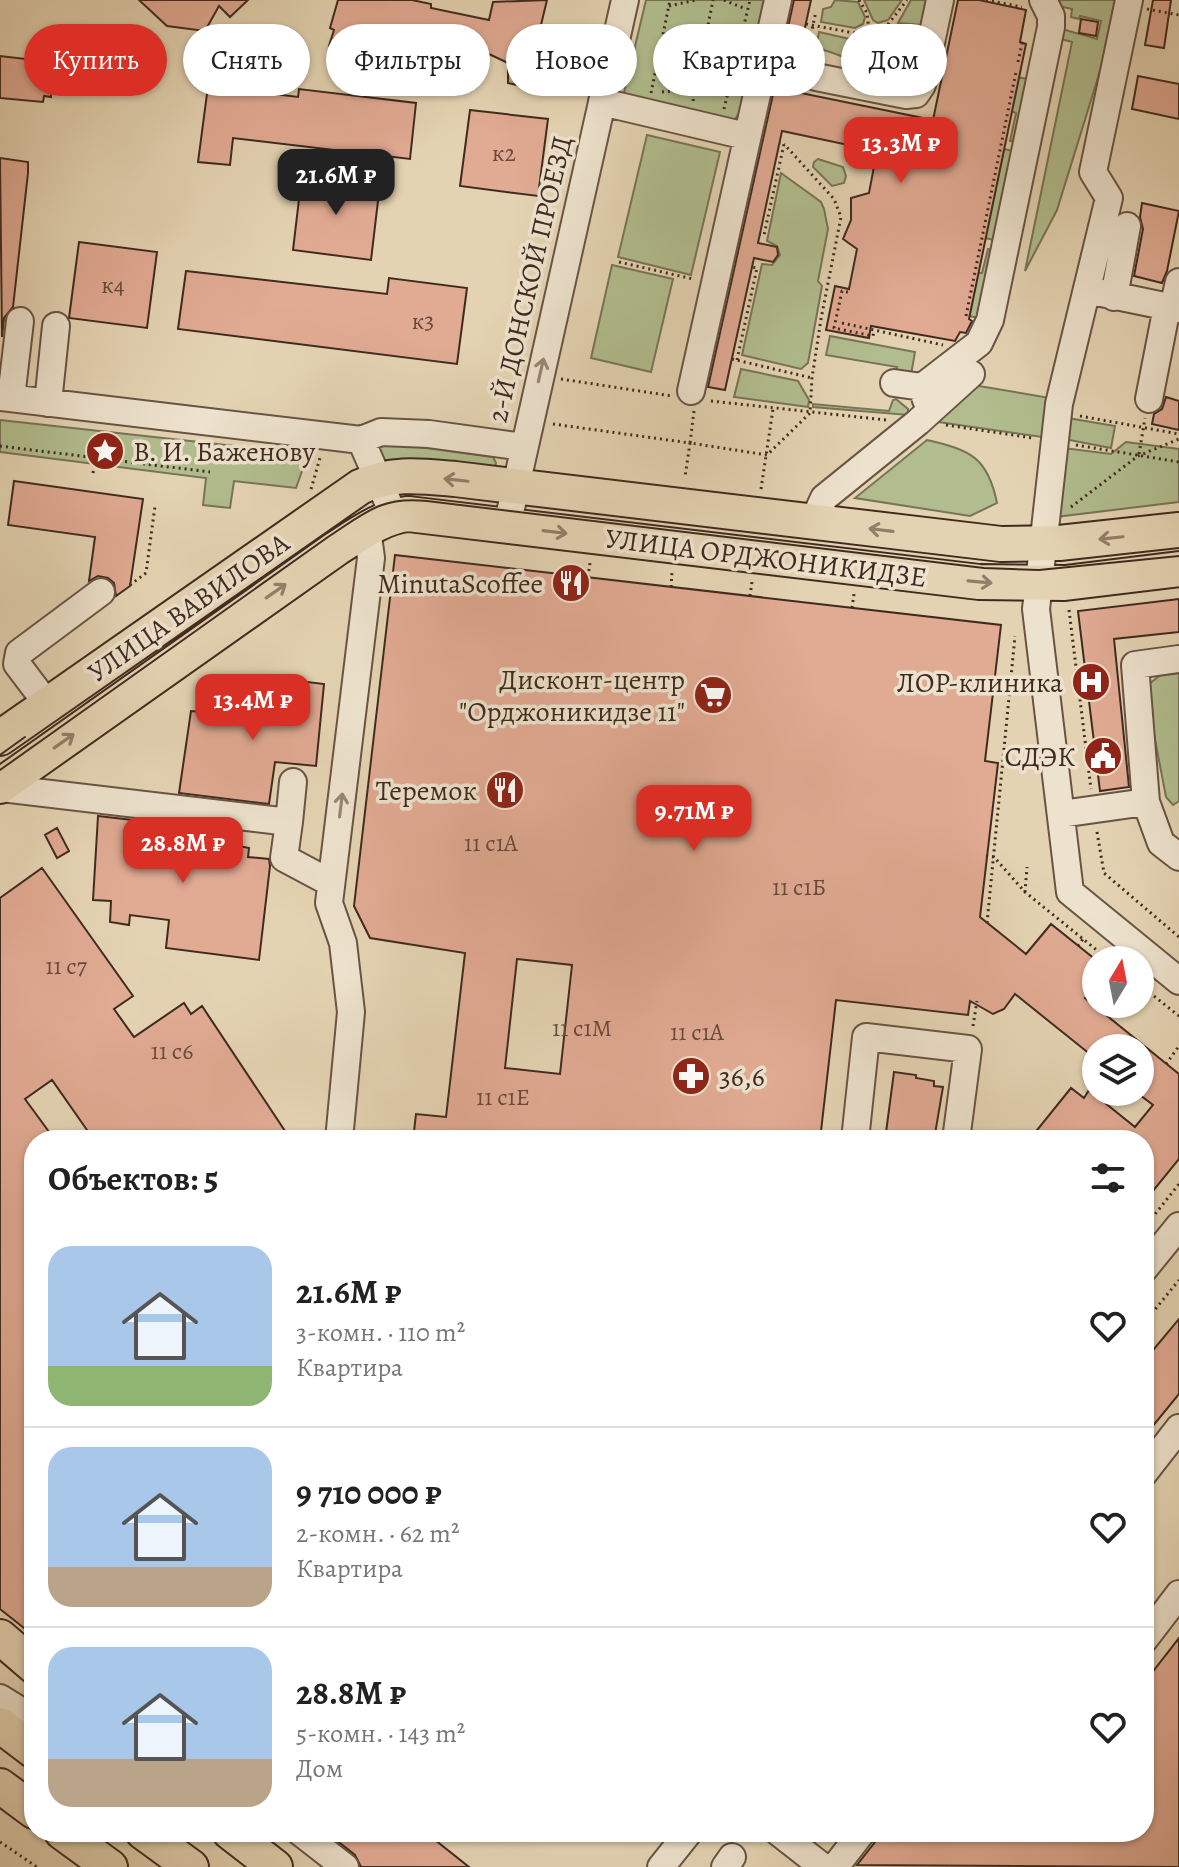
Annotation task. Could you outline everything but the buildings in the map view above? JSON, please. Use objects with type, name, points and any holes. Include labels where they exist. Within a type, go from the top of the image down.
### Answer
[{"type":"main road","name":"УЛИЦА ОРДЖОНИКИДЗЕ","points":[[378,479],[407,475],[1001,544],[1042,544],[1179,530]]},
{"type":"main road","name":"УЛИЦА ВАВИЛОВА","points":[[0,738],[338,502],[378,479]]},
{"type":"main road","name":"УЛИЦА ОРДЖОНИКИДЗЕ","points":[[381,523],[408,514],[979,582],[1037,584],[1179,569]]},
{"type":"main road","name":"УЛИЦА ВАВИЛОВА","points":[[4,775],[337,548],[381,523]]},
{"type":"main road","points":[[0,1637],[24,1657]]},
{"type":"main road","points":[[0,1725],[24,1743]]},
{"type":"main road","points":[[0,1786],[24,1804]]},
{"type":"main road","points":[[76,1842],[110,1867]]},
{"type":"main road","points":[[157,1842],[191,1867]]},
{"type":"main road","points":[[243,1842],[275,1867]]},
{"type":"street","name":"2-Й ДОНСКОЙ ПРОЕЗД","points":[[507,526],[625,0]]},
{"type":"street","points":[[693,397],[705,281],[746,136],[778,0]]},
{"type":"street","points":[[825,79],[906,95],[916,94],[922,85],[940,0]]},
{"type":"street","points":[[1128,3],[1093,172],[1109,198],[1058,412],[1036,609],[1070,892],[1179,981]]},
{"type":"street","points":[[813,522],[824,498],[971,362],[984,336],[992,311],[1051,27],[1049,9],[1034,4]]},
{"type":"street","points":[[602,102],[746,136]]},
{"type":"street","points":[[1114,297],[1127,226]]},
{"type":"street","points":[[1149,399],[1179,282]]},
{"type":"street","points":[[1087,290],[1173,308]]},
{"type":"street","points":[[20,321],[5,397],[361,440],[381,432],[429,434],[524,447]]},
{"type":"street","points":[[48,403],[56,326]]},
{"type":"street","points":[[894,383],[924,406]]},
{"type":"street","points":[[340,1130],[351,1012],[343,943],[329,903],[372,550],[381,523],[378,479],[361,440]]},
{"type":"street","points":[[343,601],[368,583]]},
{"type":"street","points":[[48,705],[17,664],[19,653],[101,592]]},
{"type":"street","points":[[1179,659],[1135,665],[1146,802],[1161,843],[1179,857]]},
{"type":"street","points":[[4,775],[96,802],[289,822]]},
{"type":"street","points":[[293,782],[284,858],[331,883]]},
{"type":"street","points":[[1061,814],[1146,802]]},
{"type":"street","points":[[856,1130],[866,1037],[968,1049],[957,1130]]},
{"type":"street","points":[[1154,1257],[1179,1226]]},
{"type":"street","points":[[1154,1460],[1179,1428]]},
{"type":"street","points":[[1154,1627],[1179,1594]]},
{"type":"street","points":[[0,1698],[24,1713]]},
{"type":"street","points":[[313,1842],[345,1867]]},
{"type":"street","points":[[661,1867],[681,1842]]},
{"type":"street","points":[[791,1842],[823,1867]]},
{"type":"street","points":[[835,1867],[854,1842]]},
{"type":"path","points":[[665,24],[670,0]]},
{"type":"path","points":[[669,6],[696,0]]},
{"type":"path","points":[[708,24],[713,0]]},
{"type":"path","points":[[724,0],[748,10]]},
{"type":"path","points":[[745,24],[750,0]]},
{"type":"path","points":[[859,0],[867,13],[868,24]]},
{"type":"path","points":[[888,24],[907,0]]},
{"type":"path","points":[[986,0],[1034,4]]},
{"type":"path","points":[[1128,3],[1179,15]]},
{"type":"path","points":[[1018,62],[1023,39]]},
{"type":"path","points":[[966,316],[1016,72]]},
{"type":"path","points":[[653,83],[651,93],[655,98]]},
{"type":"path","points":[[692,109],[694,96]]},
{"type":"path","points":[[718,113],[726,107],[728,96]]},
{"type":"path","points":[[759,234],[764,235],[782,144],[829,192],[841,217],[821,319],[810,413],[767,455]]},
{"type":"path","points":[[619,262],[705,281]]},
{"type":"path","points":[[752,267],[757,268],[734,360],[812,378]]},
{"type":"path","points":[[681,277],[684,275],[705,281]]},
{"type":"path","points":[[848,292],[842,291],[834,328],[873,336],[874,330]]},
{"type":"path","points":[[821,319],[828,321]]},
{"type":"path","points":[[842,323],[902,333],[971,362]]},
{"type":"path","points":[[557,378],[810,413],[924,406],[1054,441],[1179,462]]},
{"type":"path","points":[[685,477],[693,397]]},
{"type":"path","points":[[1138,456],[1149,399]]},
{"type":"path","points":[[761,489],[773,409]]},
{"type":"path","points":[[1058,412],[1179,436]]},
{"type":"path","points":[[548,423],[767,455]]},
{"type":"path","points":[[93,473],[99,429]]},
{"type":"path","points":[[1067,510],[1138,456],[1179,436]]},
{"type":"path","points":[[0,446],[210,472]]},
{"type":"path","points":[[203,477],[204,471]]},
{"type":"path","points":[[130,585],[146,573],[155,506]]},
{"type":"path","points":[[588,577],[590,563]]},
{"type":"path","points":[[671,587],[672,572]]},
{"type":"path","points":[[750,596],[752,582]]},
{"type":"path","points":[[852,608],[854,594]]},
{"type":"path","points":[[1068,604],[1104,873],[1179,937]]},
{"type":"path","points":[[987,923],[1016,625]]},
{"type":"path","points":[[986,856],[994,857],[1025,892],[1092,946]]},
{"type":"path","points":[[1025,892],[1027,867]]},
{"type":"path","points":[[1078,946],[1083,939]]},
{"type":"path","points":[[1154,996],[1179,1016]]},
{"type":"path","points":[[968,1049],[977,1001]]},
{"type":"path","points":[[1166,1064],[1179,1046]]},
{"type":"path","points":[[1154,1215],[1179,1184]]},
{"type":"path","points":[[1154,1311],[1179,1280]]},
{"type":"path","points":[[0,1842],[37,1867]]},
{"type":"green space","points":[[646,0],[767,0],[761,24],[653,24],[653,96],[745,96],[742,109],[733,122],[623,97],[637,96],[637,38]]},
{"type":"green space","points":[[835,0],[858,2],[865,17],[863,24],[841,26],[821,22],[823,9],[831,7]]},
{"type":"green space","points":[[864,0],[902,0],[888,20],[878,23],[873,20]]},
{"type":"green space","points":[[911,0],[927,0],[922,24],[898,23]]},
{"type":"green space","points":[[1052,0],[1116,0],[1105,55],[1057,210],[1025,271],[1072,42],[1061,39],[1062,29],[1097,39],[1101,21],[1071,17],[1072,9],[1063,7],[1060,15]]},
{"type":"green space","points":[[825,33],[841,37],[841,56],[825,50]]},
{"type":"green space","points":[[1018,77],[1032,80],[1019,143],[1010,141],[1016,113],[1011,111]]},
{"type":"green space","points":[[647,135],[720,152],[691,275],[618,257]]},
{"type":"green space","points":[[1004,149],[1017,152],[999,241],[985,238]]},
{"type":"green space","points":[[818,159],[843,167],[846,176],[844,183],[832,186],[813,167]]},
{"type":"green space","points":[[781,173],[821,202],[828,229],[818,281],[822,286],[808,363],[801,369],[742,355],[762,264],[772,265],[780,255],[777,246],[767,241]]},
{"type":"green space","points":[[988,249],[997,251],[983,319],[969,316],[978,273],[982,273]]},
{"type":"green space","points":[[612,265],[673,279],[651,372],[591,358]]},
{"type":"green space","points":[[830,336],[915,352],[911,375],[896,376],[897,367],[826,355]]},
{"type":"green space","points":[[741,369],[798,381],[809,400],[808,407],[734,397]]},
{"type":"green space","points":[[973,385],[1050,398],[1042,437],[938,422]]},
{"type":"green space","points":[[896,399],[908,409],[908,415],[813,407],[813,404],[889,411]]},
{"type":"green space","points":[[1062,417],[1115,426],[1111,448],[1059,438]]},
{"type":"green space","points":[[0,420],[308,454],[296,488],[234,481],[230,508],[203,505],[206,478],[0,452]]},
{"type":"green space","points":[[927,440],[966,452],[975,458],[988,476],[997,503],[970,516],[855,498]]},
{"type":"green space","points":[[382,442],[493,457],[496,463],[490,474],[379,459],[377,447]]},
{"type":"green space","points":[[1126,442],[1179,449],[1179,502],[1055,517],[1064,448],[1111,454]]},
{"type":"green space","points":[[1179,672],[1179,801],[1173,805],[1166,797],[1145,687],[1162,674]]},
{"type":"tram line","points":[[0,770],[328,537],[374,508],[397,501],[427,501],[984,568],[1039,570],[1179,556]]},
{"type":"tram line","points":[[0,755],[25,737]]},
{"type":"place","name":"В. И. Баженову","points":[[105,451]]},
{"type":"place","name":"MinutaScoffee","points":[[571,583]]},
{"type":"place","name":"ЛОР-клиника","points":[[1091,682]]},
{"type":"place","name":"Дисконт-центр \"Орджоникидзе 11\"","points":[[713,695]]},
{"type":"place","name":"СДЭК","points":[[1103,756]]},
{"type":"place","name":"Теремок","points":[[505,790]]},
{"type":"place","name":"36,6","points":[[691,1076]]}]
